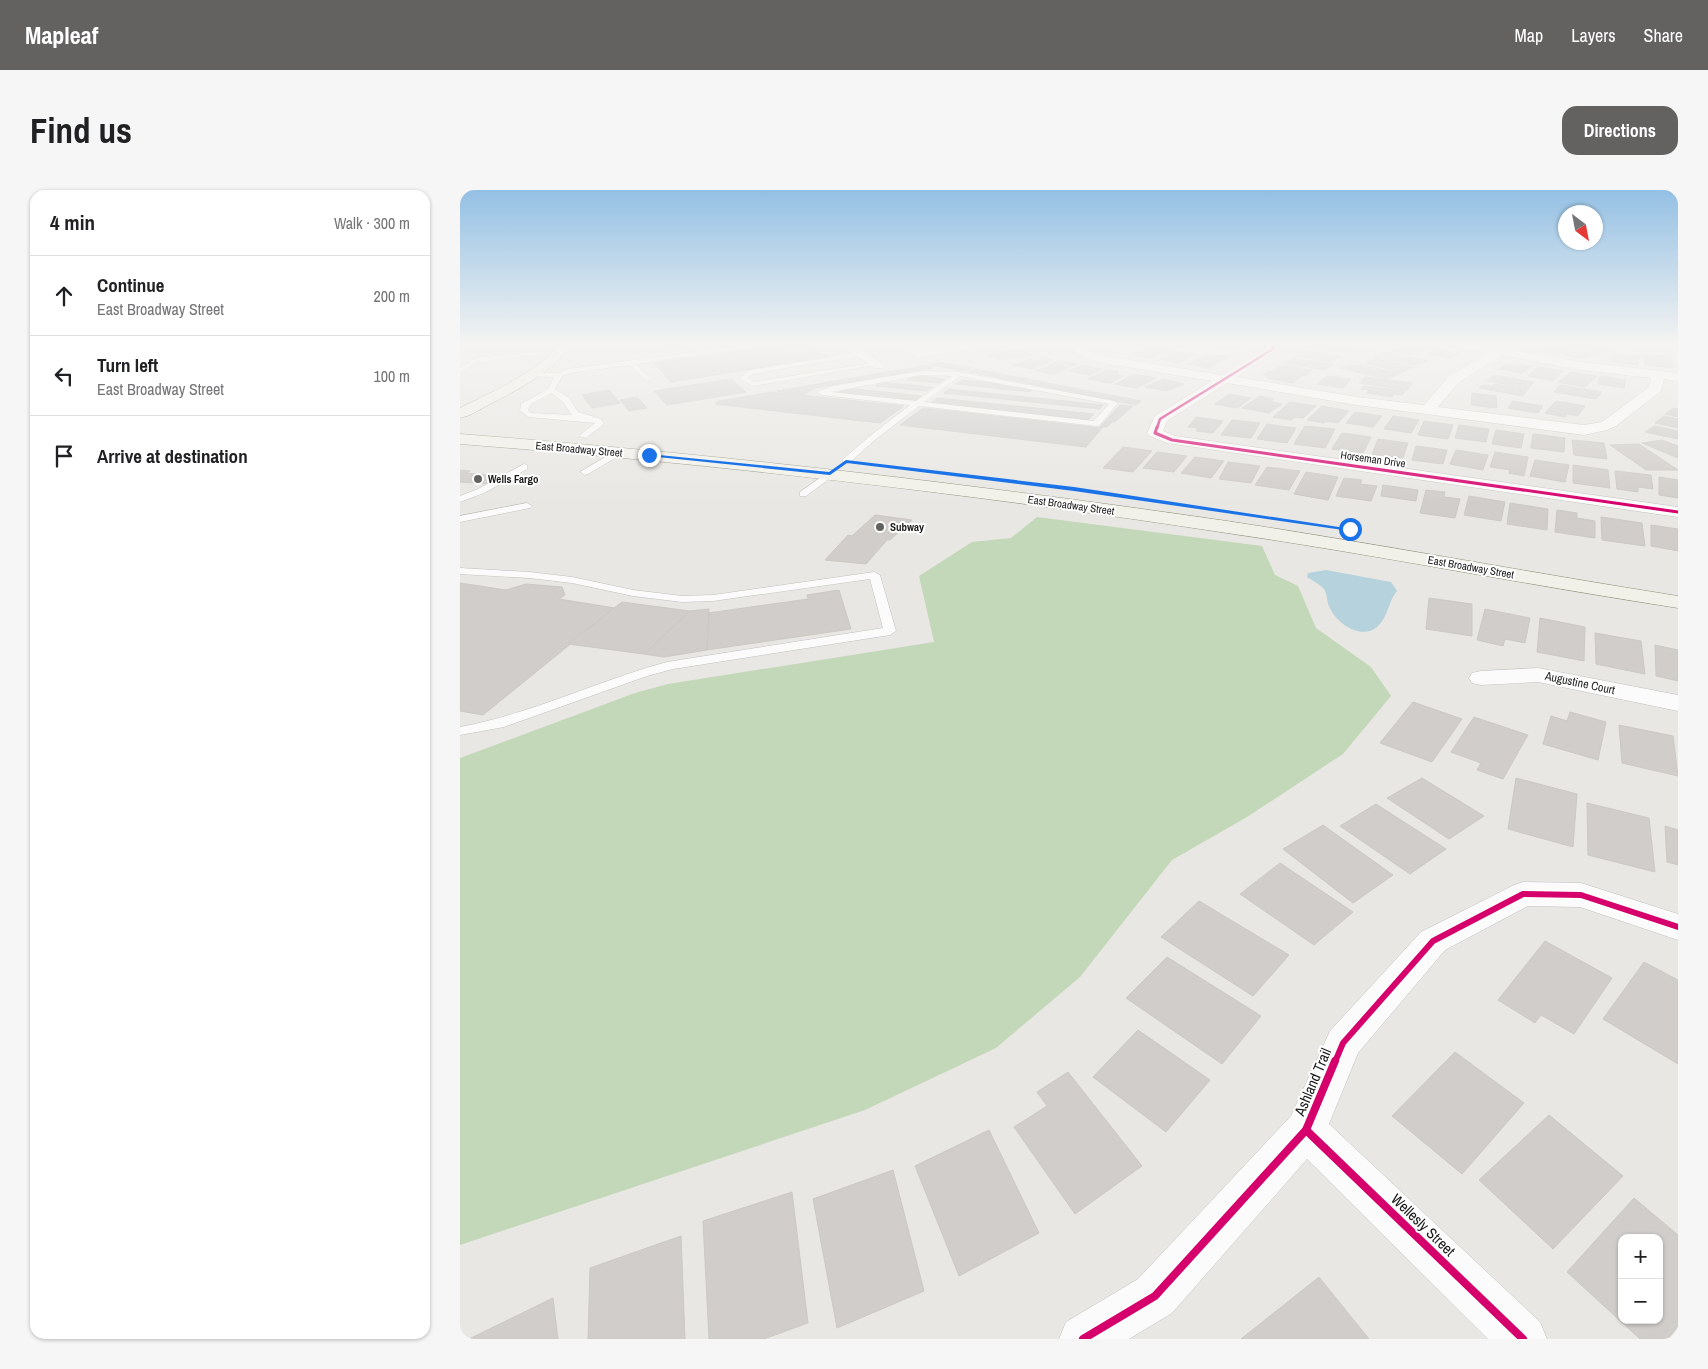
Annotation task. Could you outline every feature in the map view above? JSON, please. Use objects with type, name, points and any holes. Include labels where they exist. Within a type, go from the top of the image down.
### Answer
[{"type":"main road","points":[[460,414],[492,397]]},
{"type":"main road","name":"East Broadway Street","points":[[460,424],[846,461],[1074,489],[1271,517]]},
{"type":"main road","name":"East Broadway Street","points":[[460,439],[619,452],[830,474],[1228,527],[1678,602]]},
{"type":"main road","points":[[830,474],[846,461]]},
{"type":"main road","points":[[1649,578],[1678,584]]},
{"type":"street","name":"Horseman Drive","points":[[1196,397],[1160,419],[1155,433],[1172,440],[1678,512]]},
{"type":"street","points":[[1336,397],[1584,430],[1603,428],[1611,424],[1630,407],[1647,397]]},
{"type":"street","points":[[1428,410],[1439,397]]},
{"type":"street","name":"Augustine Court","points":[[1481,678],[1538,675],[1678,703]]},
{"type":"street","name":"Ashland Trail","points":[[1083,1339],[1155,1296],[1306,1130],[1343,1042],[1433,941],[1523,894],[1581,895],[1678,927]]},
{"type":"street","name":"Wellesly Street","points":[[1306,1130],[1523,1339]]},
{"type":"lane","points":[[538,397],[524,406],[524,411],[529,415],[577,417],[598,421],[600,424],[583,436]]},
{"type":"lane","points":[[561,397],[566,400],[577,417]]},
{"type":"lane","points":[[854,397],[1096,424],[1114,403],[1080,397]]},
{"type":"lane","points":[[846,461],[859,448],[928,397]]},
{"type":"lane","points":[[585,472],[619,452]]},
{"type":"lane","points":[[460,499],[481,491],[524,467]]},
{"type":"lane","points":[[803,494],[830,474]]},
{"type":"lane","points":[[460,519],[527,506]]},
{"type":"lane","points":[[460,571],[529,575],[572,580],[633,593],[682,599],[714,598],[874,575],[890,631],[672,665],[642,673],[499,724],[460,731]]},
{"type":"green space","points":[[1037,517],[1262,546],[1275,575],[1298,586],[1316,628],[1371,667],[1391,696],[1343,754],[1247,817],[1172,860],[1080,977],[996,1048],[865,1110],[460,1245],[460,758],[635,693],[668,684],[934,642],[919,576],[972,542],[1011,538]]},
{"type":"water","points":[[1326,570],[1391,582],[1397,591],[1379,625],[1373,630],[1358,631],[1351,629],[1338,619],[1329,606],[1325,590],[1307,577],[1308,573]]},
{"type":"building","points":[[583,397],[615,397],[620,403],[592,408]]},
{"type":"building","points":[[637,397],[647,408],[629,411],[620,400]]},
{"type":"building","points":[[659,397],[718,397],[667,405]]},
{"type":"building","points":[[745,397],[816,397],[904,406],[880,423],[715,404],[719,401]]},
{"type":"building","points":[[872,397],[920,397],[914,401]]},
{"type":"building","points":[[979,397],[1022,397],[1103,405],[1100,409]]},
{"type":"building","points":[[1094,397],[1118,397],[1141,401],[1136,405]]},
{"type":"building","points":[[1225,397],[1251,398],[1237,408],[1215,404]]},
{"type":"building","points":[[1259,397],[1274,399],[1270,401],[1282,404],[1269,413],[1242,408]]},
{"type":"building","points":[[1472,397],[1496,397],[1497,408],[1471,405]]},
{"type":"building","points":[[1582,397],[1598,397],[1596,399]]},
{"type":"building","points":[[937,398],[1094,414],[1088,420],[931,403]]},
{"type":"building","points":[[1513,401],[1543,406],[1538,413],[1508,408]]},
{"type":"building","points":[[1556,401],[1585,406],[1578,416],[1568,414],[1565,417],[1545,413]]},
{"type":"building","points":[[1290,402],[1316,406],[1303,418],[1295,417],[1291,420],[1273,417]]},
{"type":"building","points":[[1120,405],[1133,406],[1115,422],[1112,422],[1107,427],[1100,427]]},
{"type":"building","points":[[1322,406],[1349,411],[1338,423],[1307,420]]},
{"type":"building","points":[[923,408],[1102,428],[1086,447],[900,425]]},
{"type":"building","points":[[1674,408],[1678,409],[1678,417],[1665,414]]},
{"type":"building","points":[[1355,412],[1382,416],[1373,427],[1346,423]]},
{"type":"building","points":[[1393,416],[1419,420],[1411,433],[1384,429]]},
{"type":"building","points":[[1664,416],[1678,419],[1678,428],[1655,423]]},
{"type":"building","points":[[1196,417],[1223,421],[1213,433],[1196,431],[1198,428],[1188,427]]},
{"type":"building","points":[[1232,420],[1260,423],[1251,438],[1221,435]]},
{"type":"building","points":[[1424,421],[1453,425],[1448,439],[1418,435]]},
{"type":"building","points":[[1267,424],[1296,428],[1287,443],[1257,439]]},
{"type":"building","points":[[1459,425],[1489,429],[1486,442],[1455,438]]},
{"type":"building","points":[[1305,426],[1335,429],[1325,448],[1294,444]]},
{"type":"building","points":[[1655,426],[1678,431],[1678,439],[1645,432]]},
{"type":"building","points":[[1496,430],[1524,434],[1521,448],[1492,444]]},
{"type":"building","points":[[1342,433],[1371,437],[1363,453],[1332,449]]},
{"type":"building","points":[[1533,434],[1565,438],[1564,452],[1531,448]]},
{"type":"building","points":[[1378,439],[1408,443],[1403,458],[1372,454]]},
{"type":"building","points":[[1572,440],[1604,443],[1607,459],[1574,455]]},
{"type":"building","points":[[1662,440],[1678,446],[1678,458],[1642,443]]},
{"type":"building","points":[[1639,444],[1678,470],[1646,470],[1610,445]]},
{"type":"building","points":[[1416,446],[1447,450],[1443,464],[1412,460]]},
{"type":"building","points":[[1123,447],[1152,451],[1133,472],[1103,468]]},
{"type":"building","points":[[1456,450],[1488,455],[1483,470],[1450,464]]},
{"type":"building","points":[[1157,452],[1187,456],[1174,472],[1143,468]]},
{"type":"building","points":[[1495,452],[1528,457],[1524,476],[1509,473],[1510,470],[1490,467]]},
{"type":"building","points":[[1195,457],[1224,461],[1211,478],[1181,473]]},
{"type":"building","points":[[1535,460],[1569,465],[1565,482],[1530,476]]},
{"type":"building","points":[[1228,462],[1260,466],[1251,483],[1219,479]]},
{"type":"building","points":[[1573,465],[1608,470],[1610,488],[1573,483]]},
{"type":"building","points":[[1267,467],[1300,471],[1289,490],[1255,485]]},
{"type":"building","name":"Wells Fargo","points":[[460,470],[470,471],[466,473],[501,476],[487,484],[460,482]]},
{"type":"building","points":[[1615,471],[1651,475],[1653,489],[1638,487],[1638,492],[1617,489]]},
{"type":"building","points":[[1306,472],[1338,477],[1328,500],[1294,494]]},
{"type":"building","points":[[1659,477],[1678,480],[1678,498],[1659,495]]},
{"type":"building","points":[[1344,478],[1362,480],[1360,484],[1377,486],[1371,501],[1336,496]]},
{"type":"building","points":[[1383,485],[1418,490],[1416,501],[1381,496]]},
{"type":"building","points":[[1426,490],[1445,492],[1444,497],[1460,499],[1455,518],[1420,513]]},
{"type":"building","points":[[1469,496],[1505,502],[1501,521],[1464,515]]},
{"type":"building","points":[[1510,503],[1548,509],[1547,530],[1507,524]]},
{"type":"building","points":[[1557,510],[1577,513],[1577,518],[1595,521],[1595,538],[1555,532]]},
{"type":"building","points":[[875,515],[912,520],[890,540],[887,540],[866,564],[825,560],[848,535],[852,536]]},
{"type":"building","points":[[1601,517],[1642,523],[1645,546],[1602,540]]},
{"type":"building","points":[[1651,525],[1678,529],[1678,551],[1651,546]]},
{"type":"building","points":[[460,583],[506,590],[526,584],[562,587],[565,595],[559,599],[615,608],[483,715],[460,711]]},
{"type":"building","points":[[839,590],[851,629],[707,650],[708,613],[808,599],[807,595]]},
{"type":"building","points":[[1429,598],[1472,604],[1472,636],[1426,629]]},
{"type":"building","points":[[622,602],[690,611],[644,654],[568,644]]},
{"type":"building","points":[[709,609],[707,650],[664,657],[644,654],[690,611]]},
{"type":"building","points":[[1485,609],[1530,618],[1525,643],[1505,639],[1503,646],[1477,640]]},
{"type":"building","points":[[1540,618],[1585,627],[1584,661],[1537,652]]},
{"type":"building","points":[[1595,633],[1641,641],[1645,674],[1596,664]]},
{"type":"building","points":[[1655,645],[1678,650],[1678,681],[1656,676]]},
{"type":"building","points":[[1413,702],[1462,719],[1432,762],[1380,743]]},
{"type":"building","points":[[1570,712],[1606,722],[1598,760],[1543,744],[1551,716],[1567,721]]},
{"type":"building","points":[[1474,717],[1528,735],[1503,779],[1477,770],[1481,763],[1451,752]]},
{"type":"building","points":[[1619,725],[1673,736],[1678,776],[1622,763]]},
{"type":"building","points":[[1422,778],[1484,816],[1449,839],[1387,798]]},
{"type":"building","points":[[1516,778],[1577,794],[1573,847],[1508,829]]},
{"type":"building","points":[[1587,803],[1649,818],[1655,872],[1588,855]]},
{"type":"building","points":[[1376,804],[1446,849],[1410,874],[1340,826]]},
{"type":"building","points":[[1323,825],[1393,875],[1353,903],[1283,849]]},
{"type":"building","points":[[1665,826],[1678,830],[1678,865],[1667,862]]},
{"type":"building","points":[[1280,863],[1353,912],[1314,945],[1240,894]]},
{"type":"building","points":[[1199,901],[1289,955],[1253,996],[1161,937]]},
{"type":"building","points":[[1545,941],[1612,978],[1574,1034],[1541,1015],[1535,1023],[1498,1000]]},
{"type":"building","points":[[1167,957],[1261,1016],[1222,1064],[1126,998]]},
{"type":"building","points":[[1644,962],[1678,980],[1678,1064],[1603,1019]]},
{"type":"building","points":[[1138,1030],[1210,1080],[1166,1132],[1093,1077]]},
{"type":"building","points":[[1455,1052],[1524,1103],[1462,1174],[1392,1116]]},
{"type":"building","points":[[1068,1072],[1142,1166],[1075,1214],[1014,1127],[1047,1106],[1037,1092]]},
{"type":"building","points":[[1549,1115],[1623,1176],[1553,1249],[1479,1180]]},
{"type":"building","points":[[989,1130],[1039,1233],[959,1276],[915,1166]]},
{"type":"building","points":[[893,1170],[924,1291],[837,1328],[813,1199]]},
{"type":"building","points":[[792,1192],[808,1323],[764,1339],[709,1339],[703,1221]]},
{"type":"building","points":[[1634,1198],[1678,1235],[1678,1326],[1668,1339],[1640,1339],[1624,1324],[1663,1324],[1663,1234],[1618,1234],[1618,1319],[1567,1272]]},
{"type":"building","points":[[681,1236],[685,1339],[588,1339],[590,1268]]},
{"type":"building","points":[[1319,1277],[1369,1339],[1241,1339]]},
{"type":"building","points":[[553,1298],[558,1339],[469,1339]]},
{"type":"cycle path","points":[[1196,397],[1160,419],[1155,433],[1172,440],[1678,512]]},
{"type":"cycle path","points":[[1083,1339],[1155,1296],[1306,1130],[1343,1043],[1433,941],[1523,894],[1581,895],[1678,927]]},
{"type":"cycle path","points":[[1306,1130],[1523,1339]]},
{"type":"place","name":"Wells Fargo","points":[[478,479]]},
{"type":"place","name":"Subway","points":[[880,527]]},
{"type":"route","points":[[649,455],[830,474],[846,461],[1074,489],[1350,529]]}]
